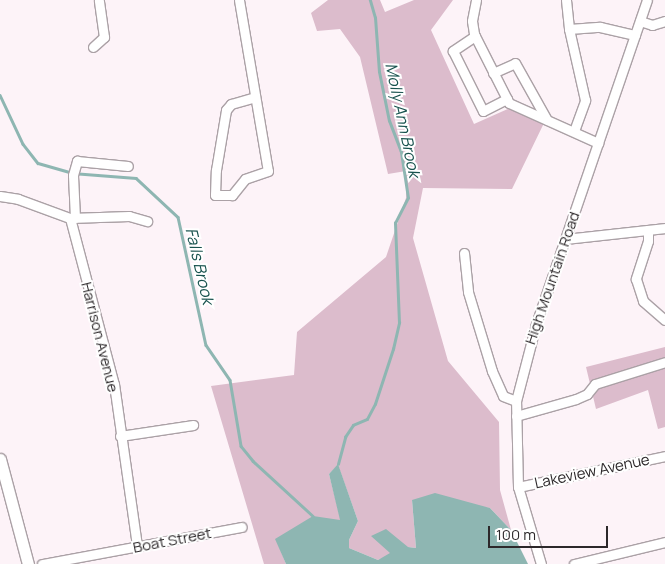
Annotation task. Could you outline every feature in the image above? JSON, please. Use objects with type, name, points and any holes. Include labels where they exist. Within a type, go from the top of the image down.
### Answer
[{"type":"main road","points":[[0,459],[2,477],[28,564]]},
{"type":"street","points":[[93,47],[104,37],[99,0]]},
{"type":"street","points":[[239,0],[268,170],[245,180],[232,194],[215,194],[216,170],[226,110],[231,104],[255,98]]},
{"type":"street","points":[[476,0],[472,21],[475,36],[507,99],[598,143]]},
{"type":"street","points":[[566,0],[569,29],[585,100],[574,132]]},
{"type":"street","name":"High Mountain Road","points":[[541,564],[518,487],[516,401],[526,354],[647,0]]},
{"type":"street","points":[[640,21],[652,25],[665,21]]},
{"type":"street","points":[[569,29],[600,28],[635,35]]},
{"type":"street","points":[[475,36],[453,51],[483,111],[507,99]]},
{"type":"street","points":[[494,72],[515,63],[547,120]]},
{"type":"street","name":"Harrison Avenue","points":[[128,166],[89,160],[77,161],[73,171],[73,218],[111,372],[137,546]]},
{"type":"street","points":[[0,196],[18,199],[73,218],[129,216],[147,222]]},
{"type":"street","points":[[565,239],[665,228]]},
{"type":"street","points":[[648,230],[648,241],[636,279],[644,302],[665,320]]},
{"type":"street","points":[[464,254],[468,292],[492,371],[503,396],[516,401]]},
{"type":"street","points":[[516,416],[576,399],[587,394],[595,384],[665,362]]},
{"type":"street","points":[[120,436],[193,425]]},
{"type":"street","name":"Lakeview Avenue","points":[[518,487],[665,456]]},
{"type":"street","name":"Boat Street","points":[[42,564],[242,527]]},
{"type":"street","points":[[574,564],[665,542]]},
{"type":"shaded area","points":[[328,0],[380,0],[385,12],[414,0],[453,0],[431,30],[474,124],[512,107],[544,123],[512,189],[423,188],[413,238],[448,361],[499,422],[500,490],[511,530],[490,508],[412,500],[416,548],[408,547],[378,560],[349,548],[349,540],[358,521],[338,465],[329,474],[341,521],[276,539],[286,564],[264,564],[211,386],[294,375],[297,332],[386,257],[406,198],[406,171],[388,174],[360,57],[340,29],[317,31],[311,13]]},
{"type":"shaded area","points":[[665,347],[665,427],[658,429],[648,390],[596,409],[586,367]]},
{"type":"shaded area","points":[[338,464],[358,521],[349,540],[349,548],[378,560],[390,553],[371,536],[386,529],[408,547],[416,548],[412,500],[435,493],[490,508],[511,530],[528,564],[286,564],[275,539],[313,516],[340,520],[329,474]]},
{"type":"waterway","name":"Molly Ann Brook","points":[[338,464],[345,437],[353,425],[367,419],[375,404],[393,349],[399,323],[395,223],[408,198],[401,152],[389,121],[379,72],[375,18],[370,0]]},
{"type":"waterway","name":"Falls Brook","points":[[0,95],[23,144],[38,163],[72,173],[136,178],[178,217],[206,345],[230,380],[241,446],[253,461],[313,516]]}]
